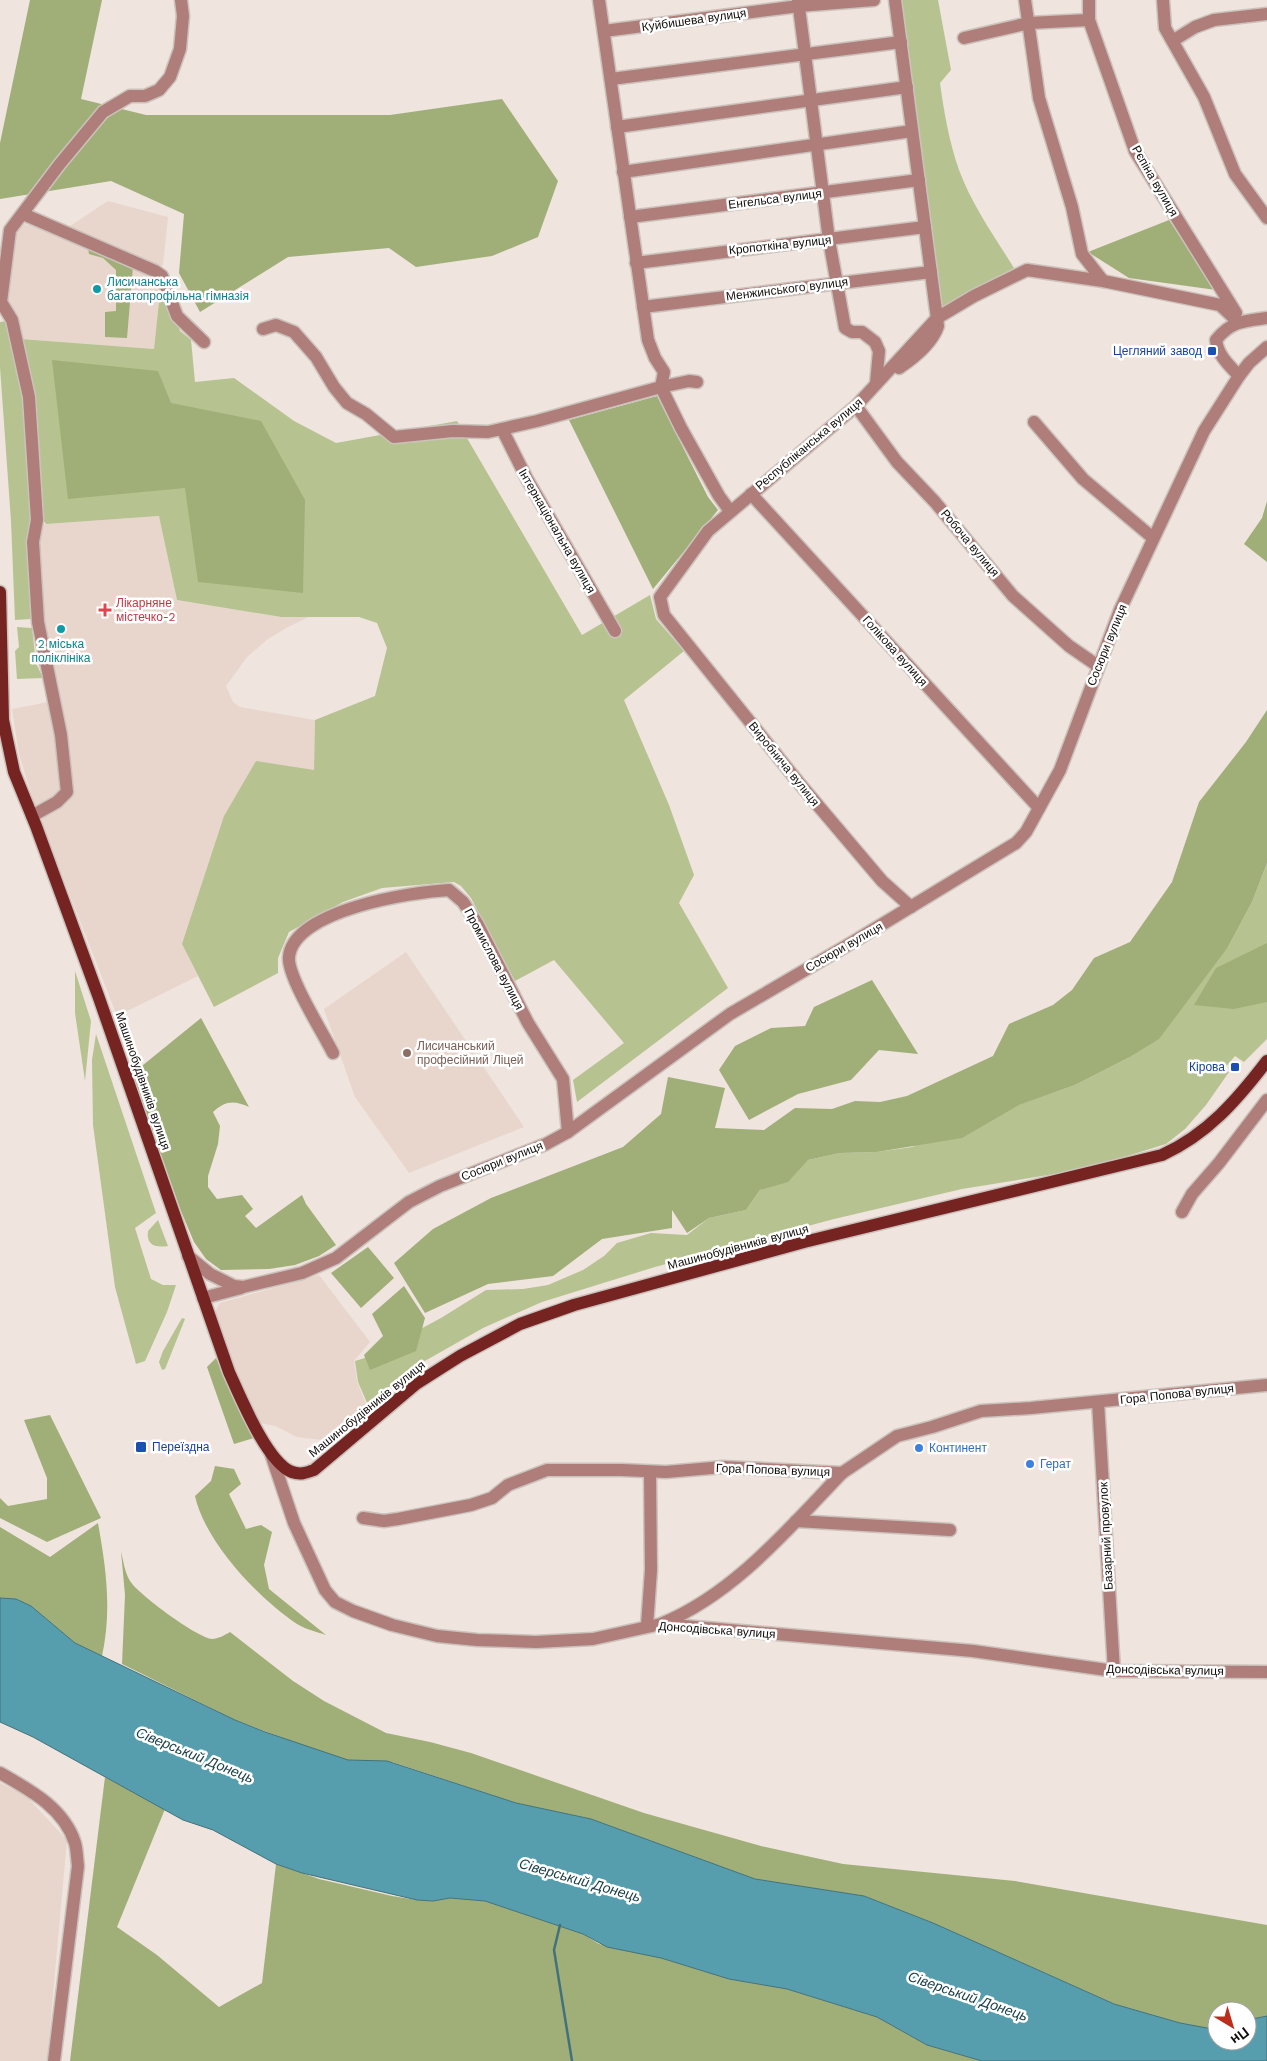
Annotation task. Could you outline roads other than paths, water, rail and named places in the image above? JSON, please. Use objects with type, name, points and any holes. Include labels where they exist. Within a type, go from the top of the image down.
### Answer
[{"type":"main road","name":"Машинобудівників вулиця","points":[[0,592],[3,720],[14,772],[99,998],[229,1372],[271,1454],[281,1465],[291,1471],[302,1474],[314,1470],[416,1384],[460,1356],[520,1324],[574,1304],[653,1285],[804,1242],[1162,1155],[1194,1138],[1211,1124],[1232,1103],[1267,1061]]},
{"type":"street","points":[[32,816],[57,802],[67,792],[61,735],[38,622],[33,542],[37,520],[29,397],[12,320],[1,302],[10,230],[24,214],[59,165],[103,112],[130,96],[145,96],[159,90],[170,77],[180,49],[183,16],[181,0]]},
{"type":"street","points":[[599,0],[648,340],[654,358],[664,372],[662,387],[681,428],[719,496],[730,511]]},
{"type":"street","name":"Куйбишева вулиця","points":[[604,31],[799,3],[874,0]]},
{"type":"street","points":[[895,0],[937,318]]},
{"type":"street","points":[[1025,0],[1039,98],[1072,207],[1082,254],[1103,280]]},
{"type":"street","name":"Рєпіна вулиця","points":[[1089,0],[1090,20],[1135,151],[1239,322]]},
{"type":"street","points":[[1162,0],[1166,28],[1204,98],[1235,174],[1267,218]]},
{"type":"street","points":[[799,3],[810,100],[836,283],[846,328],[852,332],[862,332],[875,342],[879,351],[876,384]]},
{"type":"street","points":[[1174,40],[1195,27],[1214,20],[1267,14]]},
{"type":"street","points":[[964,38],[1029,23],[1090,20]]},
{"type":"street","points":[[611,79],[901,42]]},
{"type":"street","points":[[617,127],[907,87]]},
{"type":"street","points":[[623,172],[817,146],[912,131]]},
{"type":"street","name":"Енгельса вулиця","points":[[630,217],[919,180]]},
{"type":"street","points":[[24,214],[155,271],[162,276],[177,316],[204,342]]},
{"type":"street","name":"Кропоткіна вулиця","points":[[636,263],[925,227]]},
{"type":"street","name":"Республіканська вулиця","points":[[664,615],[660,597],[708,531],[856,406],[937,318],[974,296],[1027,270],[1103,280],[1220,305],[1239,322]]},
{"type":"street","name":"Менжинського вулиця","points":[[643,307],[931,272]]},
{"type":"street","points":[[1239,376],[1220,356],[1216,340],[1224,331],[1239,322],[1267,318]]},
{"type":"street","points":[[263,329],[276,324],[294,332],[316,357],[347,403],[366,414],[394,437],[453,431],[488,432],[576,411],[662,387],[689,381],[698,382]]},
{"type":"street","name":"Сосюри вулиця","points":[[188,1256],[218,1280],[243,1287],[320,1267],[336,1258],[409,1202],[440,1186],[546,1144],[568,1132],[730,1014],[911,907],[1016,842],[1026,832],[1060,770],[1120,610],[1204,431],[1239,376],[1249,363],[1267,347]]},
{"type":"street","name":"Робоча вулиця","points":[[856,406],[897,462],[935,502],[1014,596],[1069,646],[1098,666]]},
{"type":"street","points":[[1034,422],[1083,479],[1153,538]]},
{"type":"street","name":"Інтернаціональна вулиця","points":[[502,429],[526,479],[615,631]]},
{"type":"street","name":"Голікова вулиця","points":[[751,494],[1039,808]]},
{"type":"street","name":"Виробнича вулиця","points":[[664,615],[876,874],[911,907]]},
{"type":"street","name":"Промислова вулиця","points":[[333,1053],[292,973],[289,956],[296,939],[308,929],[341,912],[371,902],[427,891],[449,890],[463,902],[477,923],[528,1023],[562,1079],[568,1132]]},
{"type":"street","points":[[1182,1212],[1192,1194],[1220,1163],[1267,1100]]},
{"type":"street","points":[[203,1298],[243,1287]]},
{"type":"street","name":"Гора Попова вулиця","points":[[363,1518],[398,1519],[471,1505],[492,1498],[508,1485],[547,1470],[650,1472],[723,1467],[842,1473],[897,1436],[981,1412],[1267,1385]]},
{"type":"street","name":"Базарний провулок","points":[[1098,1402],[1114,1671]]},
{"type":"street","name":"Донсодівська вулиця","points":[[271,1454],[294,1523],[325,1590],[335,1602],[353,1611],[392,1625],[437,1636],[477,1640],[536,1642],[584,1639],[661,1624],[973,1651],[1114,1671],[1267,1672]]},
{"type":"street","points":[[647,1626],[651,1570],[650,1472]]},
{"type":"street","points":[[661,1624],[688,1611],[722,1589],[796,1521],[842,1473]]},
{"type":"street","points":[[796,1521],[950,1530]]},
{"type":"street","points":[[0,1773],[26,1787],[51,1806],[66,1822],[76,1844],[78,1866],[54,2061]]},
{"type":"water","name":"Сіверський Донець","points":[[0,1598],[16,1599],[31,1606],[75,1643],[235,1720],[265,1732],[348,1760],[387,1761],[516,1803],[591,1819],[755,1879],[864,1896],[933,1923],[1114,2004],[1180,2023],[1207,2028],[1207,2051],[1257,2051],[1257,2018],[1267,2016],[1267,2061],[982,2061],[927,2045],[877,2017],[787,1989],[729,1979],[661,1958],[607,1947],[583,1934],[485,1901],[450,1898],[433,1901],[417,1900],[302,1873],[276,1864],[213,1830],[183,1820],[33,1737],[0,1722]]},
{"type":"waterway","points":[[560,1925],[554,1950],[572,2061]]},
{"type":"place","name":"Лисичанська багатопрофільна гімназія","points":[[97,289]]},
{"type":"place","name":"Цегляний завод","points":[[1212,351]]},
{"type":"place","name":"Лікарняне містечко-2","points":[[105,610]]},
{"type":"place","name":"2 міська поліклініка","points":[[61,629]]},
{"type":"place","name":"Лисичанський професійний Ліцей","points":[[407,1053]]},
{"type":"place","name":"Кірова","points":[[1235,1067]]},
{"type":"place","name":"Переїздна","points":[[141,1447]]},
{"type":"place","name":"Континент","points":[[919,1448]]},
{"type":"place","name":"Герат","points":[[1030,1464]]}]
